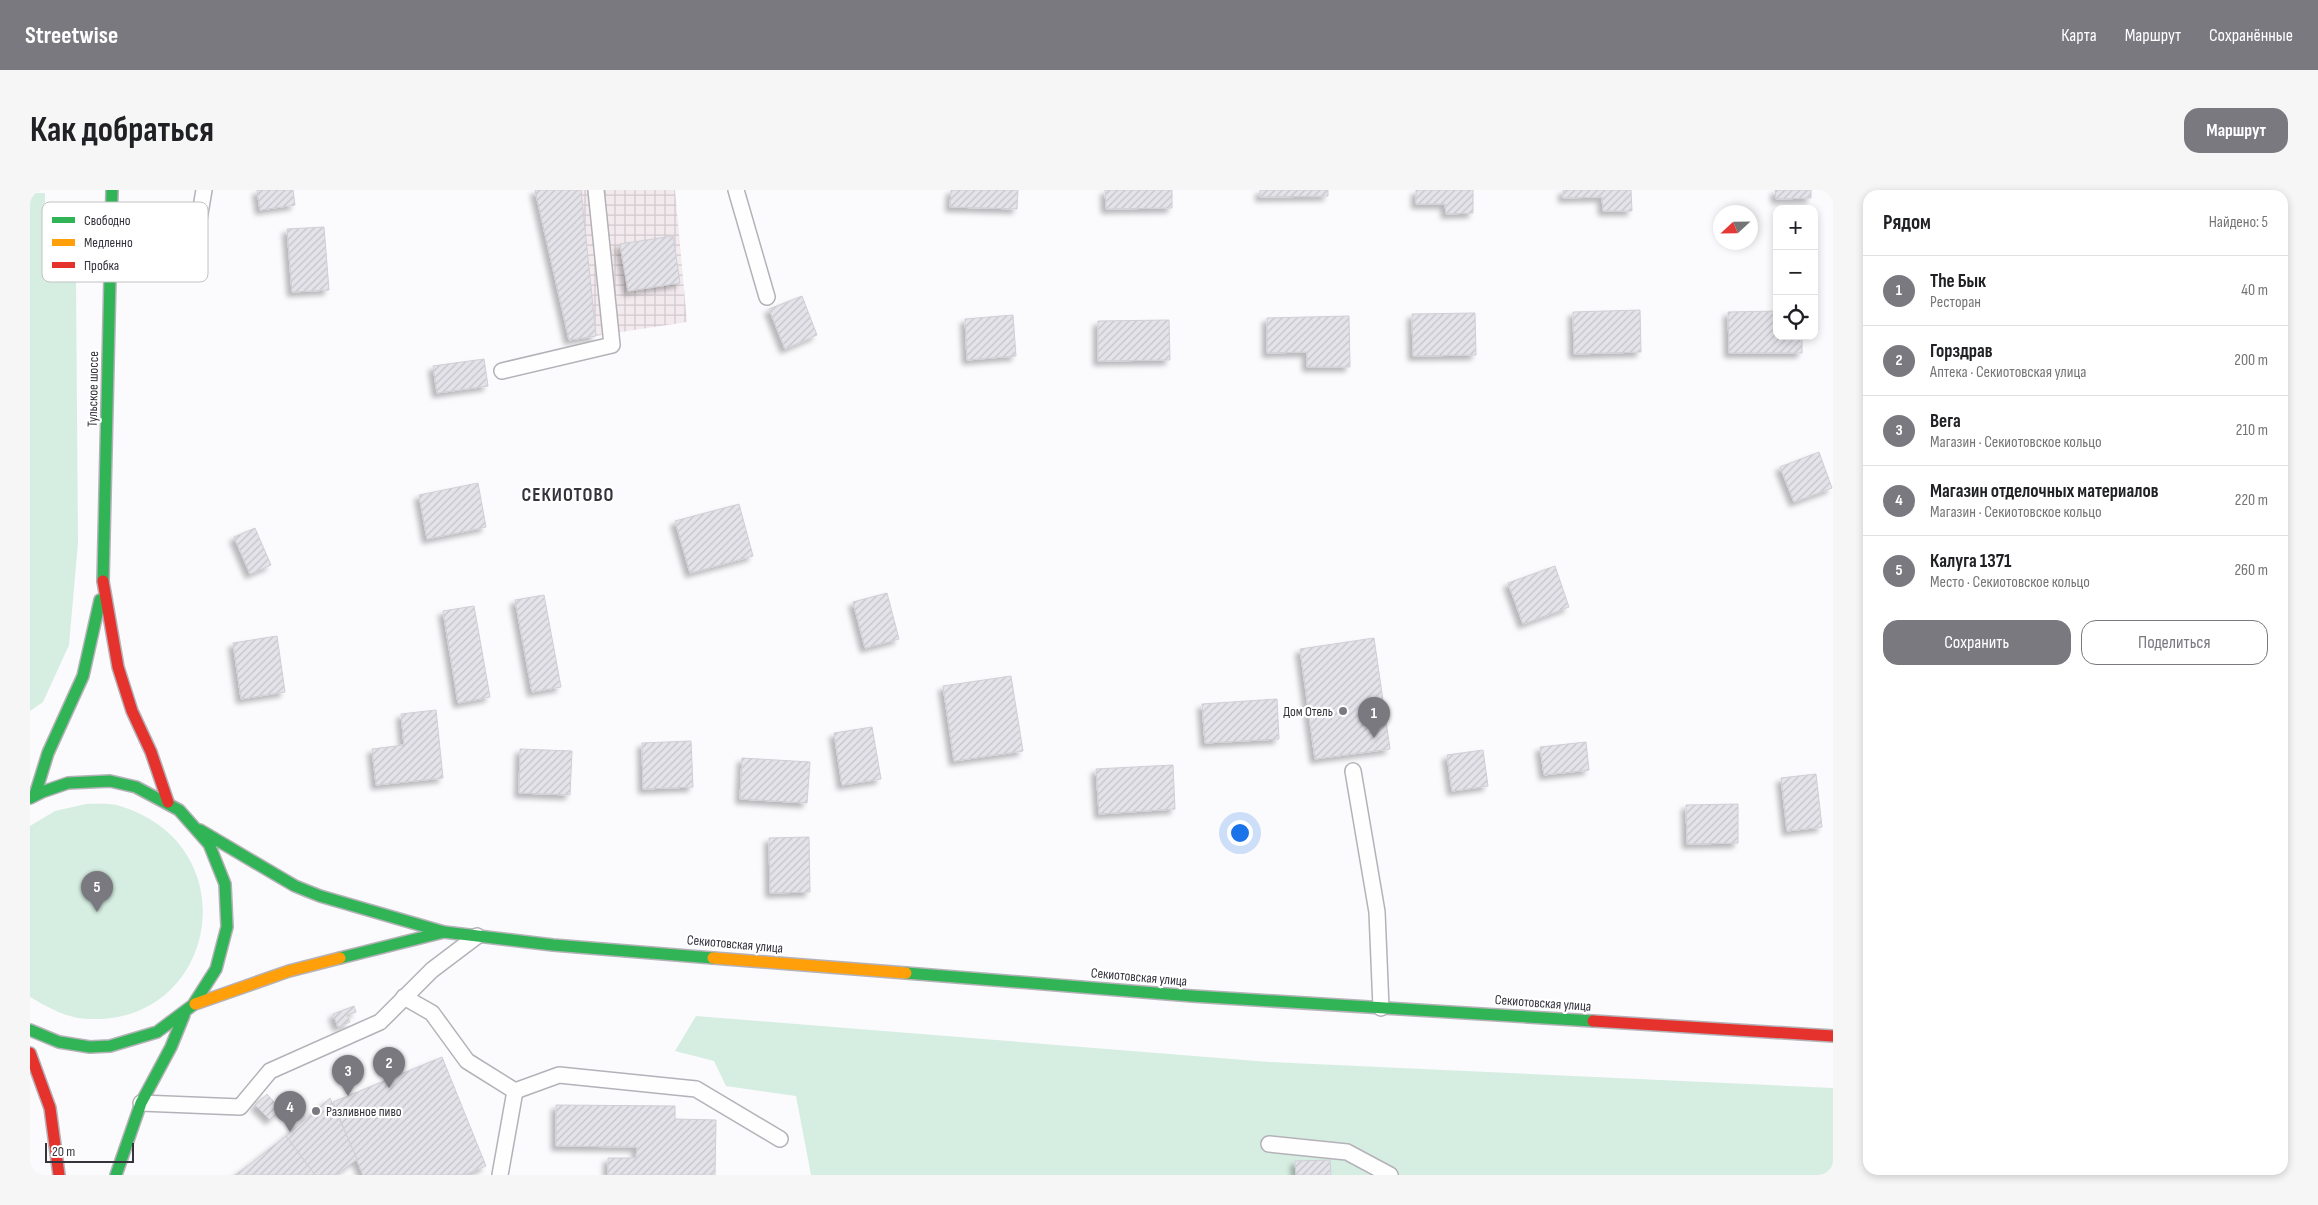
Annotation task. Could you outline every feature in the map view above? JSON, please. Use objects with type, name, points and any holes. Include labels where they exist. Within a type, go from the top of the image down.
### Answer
[{"type":"main road","name":"Тульское шоссе","points":[[103,588],[110,282]]},
{"type":"main road","points":[[32,797],[48,753],[83,676],[103,588]]},
{"type":"main road","points":[[103,588],[118,667],[132,711],[151,752],[168,802]]},
{"type":"main road","points":[[32,797],[56,786],[79,782],[102,781],[126,784],[148,791],[168,802],[200,830],[295,886],[320,896],[444,932]]},
{"type":"main road","points":[[30,1030],[67,1044],[102,1047],[120,1045],[145,1038],[169,1026],[195,1004],[211,982],[222,958],[228,932],[229,905],[224,878],[214,853],[200,830]]},
{"type":"main road","points":[[195,1004],[289,971],[444,932]]},
{"type":"main road","name":"Секиотовская улица","points":[[444,932],[479,934],[563,946],[1192,996],[1833,1036]]},
{"type":"main road","points":[[116,1175],[140,1103],[171,1047],[184,1015]]},
{"type":"main road","points":[[30,1054],[50,1108],[59,1175]]},
{"type":"lane","points":[[502,371],[612,345],[596,190]]},
{"type":"lane","points":[[736,190],[767,297]]},
{"type":"lane","points":[[1353,771],[1377,912],[1381,1008]]},
{"type":"lane","points":[[140,1103],[240,1107],[270,1071],[380,1022],[432,970],[479,934]]},
{"type":"lane","points":[[404,998],[432,1013],[466,1061],[515,1091]]},
{"type":"lane","points":[[515,1091],[559,1075],[696,1090],[780,1139]]},
{"type":"lane","points":[[500,1175],[515,1091]]},
{"type":"lane","points":[[1269,1144],[1347,1152],[1390,1175]]},
{"type":"shaded area","points":[[535,190],[675,190],[687,322],[569,340]]},
{"type":"green space","points":[[30,193],[45,193],[45,202],[42,202],[42,282],[76,282],[78,543],[69,645],[43,702],[30,711]]},
{"type":"green space","points":[[86,804],[120,806],[161,827],[188,857],[201,892],[201,929],[190,964],[167,993],[133,1013],[82,1019],[66,1015],[30,997],[30,826],[55,811]]},
{"type":"green space","points":[[696,1016],[1269,1062],[1833,1088],[1833,1175],[811,1175],[796,1096],[726,1086],[714,1061],[675,1051]]},
{"type":"building","points":[[257,190],[293,190],[295,205],[260,210]]},
{"type":"building","points":[[535,190],[581,190],[596,336],[569,340]]},
{"type":"building","points":[[951,190],[1018,190],[1017,209],[950,207]]},
{"type":"building","points":[[1105,190],[1172,190],[1172,208],[1106,209]]},
{"type":"building","points":[[1260,190],[1328,190],[1328,196],[1260,197]]},
{"type":"building","points":[[1416,190],[1473,190],[1473,213],[1446,214],[1445,204],[1416,204]]},
{"type":"building","points":[[1563,190],[1631,190],[1632,211],[1603,211],[1602,197],[1563,198]]},
{"type":"building","points":[[1775,190],[1811,190],[1811,198],[1776,199]]},
{"type":"building","points":[[324,227],[329,290],[292,292],[287,229]]},
{"type":"building","points":[[673,236],[680,283],[628,291],[620,244]]},
{"type":"building","points":[[802,296],[817,335],[785,349],[769,309]]},
{"type":"building","points":[[1640,310],[1641,352],[1574,354],[1573,312]]},
{"type":"building","points":[[1773,311],[1773,340],[1802,340],[1802,353],[1729,353],[1728,312]]},
{"type":"building","points":[[1475,313],[1476,355],[1413,356],[1412,314]]},
{"type":"building","points":[[1013,315],[1016,356],[967,360],[965,319]]},
{"type":"building","points":[[1349,316],[1350,367],[1307,367],[1307,352],[1267,353],[1267,318]]},
{"type":"building","points":[[1169,320],[1170,360],[1098,361],[1098,321]]},
{"type":"building","points":[[484,359],[488,386],[437,393],[433,366]]},
{"type":"building","points":[[1819,452],[1832,488],[1794,502],[1780,467]]},
{"type":"building","points":[[478,483],[486,527],[427,539],[419,495]]},
{"type":"building","points":[[739,504],[753,556],[690,573],[675,521]]},
{"type":"building","points":[[255,528],[271,565],[250,574],[234,537]]},
{"type":"building","points":[[1555,566],[1569,607],[1523,624],[1508,583]]},
{"type":"building","points":[[887,593],[899,639],[865,648],[853,602]]},
{"type":"building","points":[[544,595],[561,687],[532,692],[515,600]]},
{"type":"building","points":[[474,606],[490,697],[458,703],[443,611]]},
{"type":"building","points":[[277,636],[285,692],[241,699],[233,643]]},
{"type":"building","points":[[1374,638],[1390,749],[1315,759],[1300,649]]},
{"type":"building","points":[[1011,676],[1023,751],[954,761],[943,686]]},
{"type":"building","points":[[1277,699],[1279,739],[1205,743],[1202,704]]},
{"type":"building","points":[[436,710],[443,778],[376,785],[372,749],[404,745],[401,714]]},
{"type":"building","points":[[872,727],[881,779],[842,785],[834,733]]},
{"type":"building","points":[[691,741],[693,787],[643,789],[642,743]]},
{"type":"building","points":[[1586,742],[1589,770],[1544,775],[1540,747]]},
{"type":"building","points":[[520,749],[572,751],[570,795],[519,793]]},
{"type":"building","points":[[1483,750],[1488,786],[1452,791],[1447,755]]},
{"type":"building","points":[[742,758],[810,762],[807,803],[740,799]]},
{"type":"building","points":[[1173,765],[1175,809],[1099,814],[1096,769]]},
{"type":"building","points":[[1816,774],[1822,827],[1787,831],[1781,778]]},
{"type":"building","points":[[1738,804],[1738,843],[1687,844],[1686,805]]},
{"type":"building","points":[[809,837],[810,892],[770,893],[769,838]]},
{"type":"building","points":[[354,1006],[356,1012],[347,1015],[350,1022],[338,1027],[333,1014]]},
{"type":"building","points":[[442,1057],[486,1166],[464,1175],[363,1175],[333,1102]]},
{"type":"building","points":[[267,1094],[281,1110],[270,1120],[255,1105]]},
{"type":"building","points":[[330,1098],[357,1159],[336,1175],[315,1175],[286,1136]]},
{"type":"building","points":[[556,1105],[675,1106],[675,1119],[716,1120],[715,1175],[608,1175],[608,1158],[636,1158],[637,1147],[556,1146]]},
{"type":"building","points":[[286,1136],[315,1175],[235,1175],[249,1165]]},
{"type":"building","points":[[1330,1160],[1331,1175],[1296,1175],[1295,1161]]},
{"type":"traffic: fast","points":[[112,190],[112,202]]},
{"type":"traffic: fast","points":[[103,581],[110,282]]},
{"type":"traffic: fast","points":[[35,795],[48,753],[83,676],[100,600]]},
{"type":"traffic: fast","points":[[30,798],[68,783],[110,781],[136,787],[179,810],[209,844],[225,884],[227,927],[216,969],[193,1005],[157,1032],[110,1046],[90,1047],[59,1042],[30,1030]]},
{"type":"traffic: fast","points":[[200,830],[295,886],[320,896],[444,932],[553,945],[713,958]]},
{"type":"traffic: fast","points":[[340,958],[444,932]]},
{"type":"traffic: fast","points":[[906,973],[1192,996],[1593,1021]]},
{"type":"traffic: fast","points":[[116,1175],[141,1103],[171,1047],[184,1015]]},
{"type":"traffic: slow","points":[[195,1004],[289,971],[340,958]]},
{"type":"traffic: slow","points":[[713,958],[906,973]]},
{"type":"traffic: jam","points":[[103,581],[118,667],[132,711],[151,752],[168,802]]},
{"type":"traffic: jam","points":[[1593,1021],[1833,1036]]},
{"type":"traffic: jam","points":[[30,1053],[50,1108],[59,1175]]},
{"type":"place","name":"Дом Отель","points":[[1343,711]]},
{"type":"place","name":"The Бык","points":[[1374,738]]},
{"type":"place","name":"Калуга 1371","points":[[97,912]]},
{"type":"place","name":"Горздрав","points":[[389,1088]]},
{"type":"place","name":"Вега","points":[[348,1096]]},
{"type":"place","name":"Разливное пиво","points":[[316,1111]]},
{"type":"place","name":"Магазин отделочных материалов","points":[[290,1132]]},
{"type":"district","name":"СЕКИОТОВО","points":[[568,495]]}]
